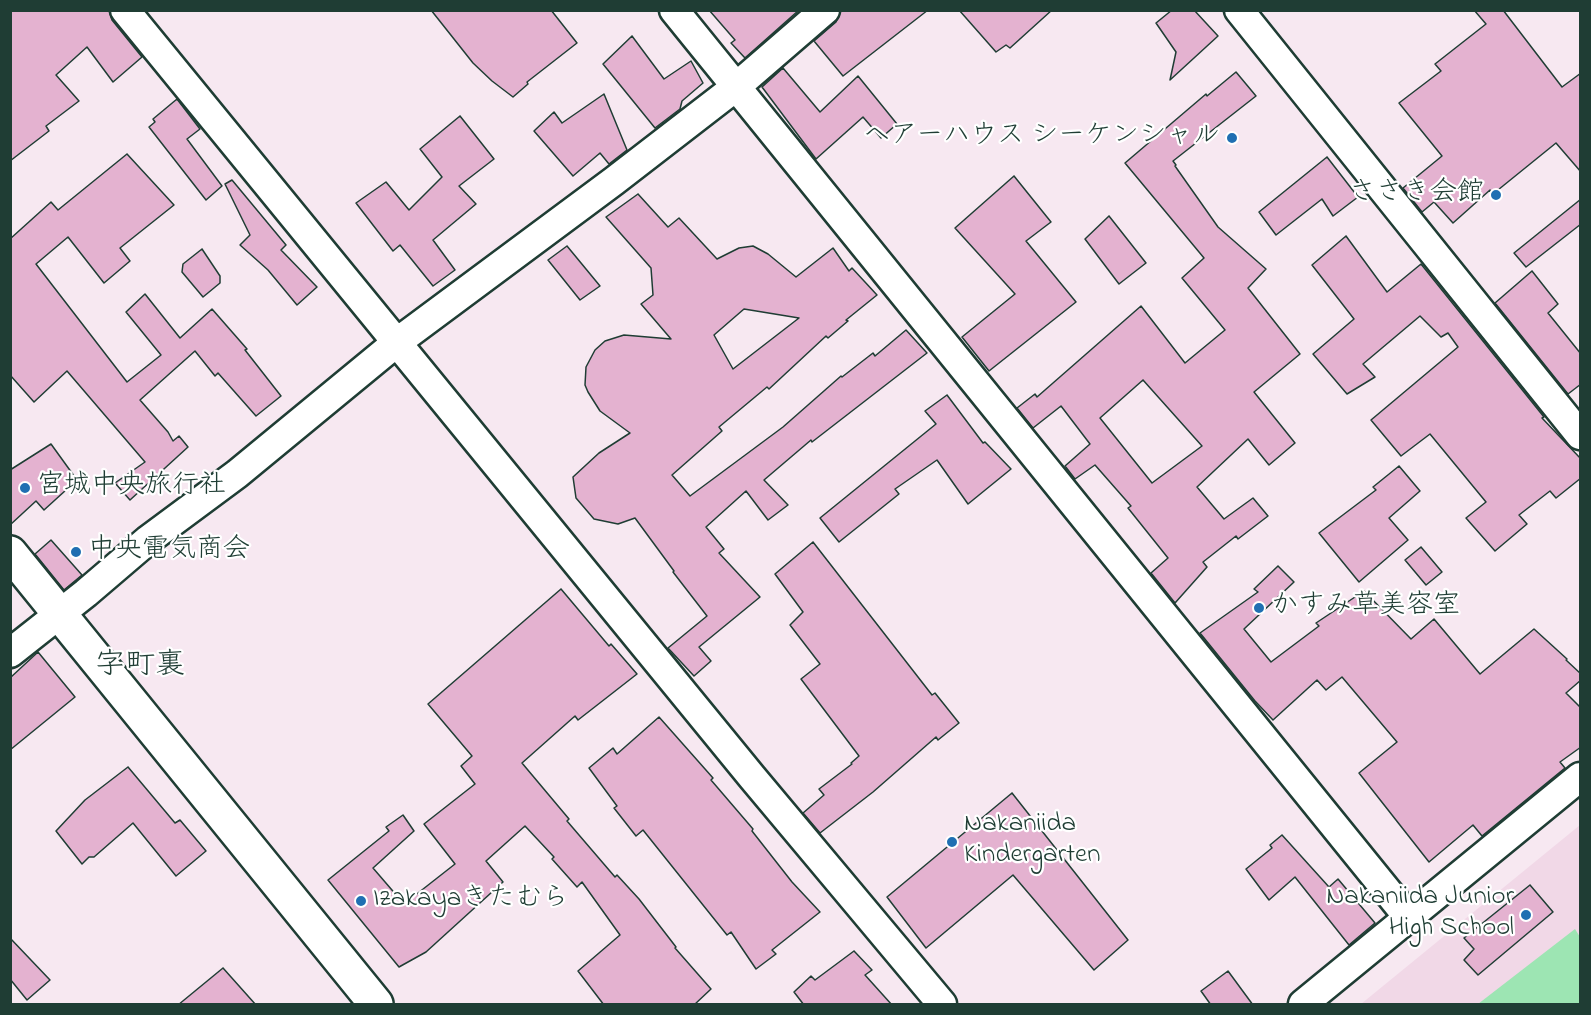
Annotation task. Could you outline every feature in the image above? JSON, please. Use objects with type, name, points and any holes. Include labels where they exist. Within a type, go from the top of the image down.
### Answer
[{"type":"street","points":[[125,10],[752,777],[942,1005]]},
{"type":"street","points":[[674,10],[1409,918]]},
{"type":"street","points":[[10,654],[148,540],[237,474],[396,343],[615,181],[737,86],[825,10]]},
{"type":"street","points":[[1244,12],[1581,435]]},
{"type":"street","points":[[10,553],[376,1005]]},
{"type":"street","points":[[1304,1005],[1581,777]]},
{"type":"shaded area","name":"Nakaniida Junior High School","points":[[1580,825],[1580,1004],[1361,1004]]},
{"type":"green space","points":[[1575,929],[1580,937],[1580,1004],[1478,1004]]},
{"type":"building","points":[[10,10],[109,10],[112,20],[142,57],[113,82],[87,47],[56,75],[79,101],[46,126],[49,131],[10,161]]},
{"type":"building","points":[[431,10],[551,10],[577,43],[527,82],[528,84],[513,97],[473,63]]},
{"type":"building","points":[[709,10],[799,10],[745,58],[731,43],[735,40]]},
{"type":"building","points":[[841,10],[928,10],[843,76],[814,41],[836,22]]},
{"type":"building","points":[[959,10],[1052,10],[1010,48],[1006,45],[996,52]]},
{"type":"building","points":[[1172,10],[1194,10],[1218,36],[1170,80],[1176,52],[1156,23]]},
{"type":"building","points":[[1474,10],[1503,10],[1562,87],[1581,73],[1581,172],[1556,143],[1493,194],[1490,190],[1453,223],[1434,202],[1422,212],[1403,188],[1442,156],[1399,103],[1441,71],[1435,64],[1486,24]]},
{"type":"building","points":[[632,36],[664,79],[691,61],[703,83],[682,101],[680,109],[655,128],[603,64]]},
{"type":"building","points":[[783,68],[820,112],[858,76],[897,124],[881,138],[863,117],[816,159],[762,87]]},
{"type":"building","points":[[1236,72],[1256,96],[1173,161],[1218,227],[1266,269],[1248,288],[1300,354],[1254,392],[1295,443],[1269,465],[1248,439],[1197,487],[1224,519],[1253,498],[1268,516],[1238,539],[1236,536],[1203,562],[1207,567],[1175,603],[1151,573],[1168,558],[1128,508],[1131,506],[1095,465],[1075,479],[1065,466],[1090,444],[1061,406],[1033,428],[1017,408],[1035,394],[1037,397],[1141,306],[1185,363],[1225,330],[1182,278],[1204,258],[1125,163],[1206,94],[1207,96]],"holes":[[[1143,380],[1202,446],[1152,483],[1100,418]]]},
{"type":"building","points":[[604,94],[627,150],[609,164],[600,153],[573,176],[534,131],[554,112],[562,123]]},
{"type":"building","points":[[177,99],[200,129],[187,139],[222,186],[206,200],[149,127],[155,122],[153,119]]},
{"type":"building","points":[[460,116],[494,159],[459,186],[476,204],[433,240],[455,270],[433,286],[400,245],[393,251],[356,203],[386,182],[409,210],[442,177],[420,149]]},
{"type":"building","points":[[127,154],[174,205],[120,248],[130,261],[104,283],[68,237],[36,264],[127,382],[161,355],[126,312],[145,294],[180,338],[212,309],[247,349],[245,350],[281,396],[256,416],[218,373],[215,376],[195,351],[140,400],[173,441],[179,436],[188,447],[130,500],[115,483],[145,462],[67,371],[34,402],[10,375],[10,239],[51,202],[58,210]]},
{"type":"building","points":[[1327,157],[1358,197],[1333,216],[1322,199],[1276,235],[1259,212]]},
{"type":"building","points":[[1014,176],[1051,222],[1026,241],[1076,302],[989,371],[962,337],[1015,294],[955,228]]},
{"type":"building","points":[[232,180],[286,245],[281,250],[317,287],[297,305],[268,270],[240,245],[250,235],[225,184]]},
{"type":"building","points":[[638,194],[668,227],[679,218],[717,259],[739,248],[753,246],[768,254],[796,277],[833,248],[849,271],[852,268],[877,295],[828,338],[826,336],[769,389],[767,387],[719,427],[722,431],[672,475],[690,496],[783,427],[841,376],[873,353],[875,356],[906,330],[927,353],[812,442],[811,440],[764,480],[788,505],[768,520],[746,491],[706,527],[724,549],[719,553],[760,597],[699,647],[711,661],[694,676],[668,648],[707,616],[635,518],[618,524],[594,519],[576,498],[573,477],[599,453],[630,433],[600,411],[585,385],[586,367],[595,350],[605,341],[624,335],[671,339],[641,304],[653,295],[651,268],[606,217]],"holes":[[[744,309],[799,318],[733,369],[714,335]]]},
{"type":"building","points":[[1581,199],[1581,224],[1526,267],[1514,253]]},
{"type":"building","points":[[1109,216],[1146,263],[1119,284],[1085,239]]},
{"type":"building","points":[[1346,236],[1387,292],[1421,264],[1544,417],[1542,418],[1581,459],[1581,478],[1556,498],[1550,491],[1519,515],[1527,524],[1495,551],[1466,518],[1486,502],[1430,434],[1401,456],[1371,420],[1458,347],[1448,333],[1441,337],[1420,316],[1363,364],[1375,377],[1347,394],[1313,354],[1354,319],[1312,265]]},
{"type":"building","points":[[567,246],[600,286],[580,300],[548,260]]},
{"type":"building","points":[[202,249],[220,276],[220,283],[203,297],[182,272],[183,264]]},
{"type":"building","points":[[1532,271],[1558,304],[1548,313],[1581,354],[1581,384],[1568,394],[1495,303]]},
{"type":"building","points":[[947,395],[983,443],[985,442],[1011,469],[968,504],[937,460],[895,489],[899,494],[839,542],[820,518],[936,424],[925,411]]},
{"type":"building","points":[[51,444],[77,480],[44,510],[36,501],[10,525],[10,470]]},
{"type":"building","points":[[1399,466],[1420,491],[1389,518],[1408,540],[1359,582],[1319,533],[1376,490],[1373,487]]},
{"type":"building","points":[[51,540],[82,575],[64,590],[35,554]]},
{"type":"building","points":[[813,542],[932,695],[935,693],[959,723],[938,740],[936,737],[873,792],[820,833],[803,813],[824,795],[819,789],[859,756],[801,679],[820,664],[790,625],[803,612],[775,574]]},
{"type":"building","points":[[1421,547],[1442,572],[1426,585],[1405,560]]},
{"type":"building","points":[[1278,566],[1294,582],[1244,629],[1271,662],[1319,626],[1316,623],[1364,591],[1411,639],[1434,619],[1480,674],[1534,629],[1581,674],[1581,680],[1566,693],[1581,708],[1581,747],[1560,762],[1565,768],[1482,836],[1473,825],[1429,862],[1359,773],[1397,742],[1342,677],[1326,690],[1317,680],[1273,720],[1200,633],[1258,592],[1254,589]]},
{"type":"building","points":[[561,589],[609,646],[611,644],[637,674],[578,720],[575,716],[522,763],[569,819],[567,821],[615,877],[617,875],[639,899],[675,948],[711,989],[694,1005],[604,1005],[578,971],[620,935],[582,882],[577,887],[552,859],[554,857],[525,826],[486,861],[503,882],[426,952],[399,967],[328,880],[389,831],[386,827],[403,815],[414,831],[373,868],[404,904],[455,864],[424,824],[475,784],[461,766],[472,756],[428,704]]},
{"type":"building","points":[[38,652],[75,697],[10,750],[10,678]]},
{"type":"building","points":[[659,717],[713,778],[711,780],[753,829],[752,831],[792,882],[820,912],[772,950],[776,954],[756,969],[731,932],[727,935],[643,830],[636,836],[614,808],[617,806],[589,768],[613,748],[617,754]]},
{"type":"building","points":[[128,767],[175,823],[180,820],[206,851],[176,876],[133,823],[94,857],[89,857],[82,864],[56,831],[85,800]]},
{"type":"building","points":[[1012,793],[1128,940],[1094,970],[1013,875],[926,948],[887,897]]},
{"type":"building","points":[[1282,835],[1329,887],[1338,879],[1375,923],[1349,945],[1295,877],[1269,900],[1246,869],[1272,848],[1270,845]]},
{"type":"building","points":[[1530,885],[1553,912],[1478,975],[1464,960],[1474,949],[1464,938]]},
{"type":"building","points":[[10,938],[50,980],[27,1000],[10,979]]},
{"type":"building","points":[[854,951],[872,970],[865,975],[892,1005],[804,1005],[794,992],[811,976],[815,980]]},
{"type":"building","points":[[223,968],[256,1005],[178,1005]]},
{"type":"building","points":[[1228,971],[1253,1005],[1211,1005],[1201,991]]},
{"type":"place","name":"ヘアーハウス シーケンシャル","points":[[1232,138]]},
{"type":"place","name":"ささき会館","points":[[1496,195]]},
{"type":"place","name":"宮城中央旅行社","points":[[25,488]]},
{"type":"place","name":"中央電気商会","points":[[76,552]]},
{"type":"place","name":"かすみ草美容室","points":[[1259,608]]},
{"type":"place","name":"Nakaniida Kindergarten","points":[[952,842]]},
{"type":"place","name":"Izakayaきたむら","points":[[361,901]]},
{"type":"place","name":"Nakaniida Junior High School","points":[[1526,915]]},
{"type":"district","name":"字町裏","points":[[140,668]]}]
